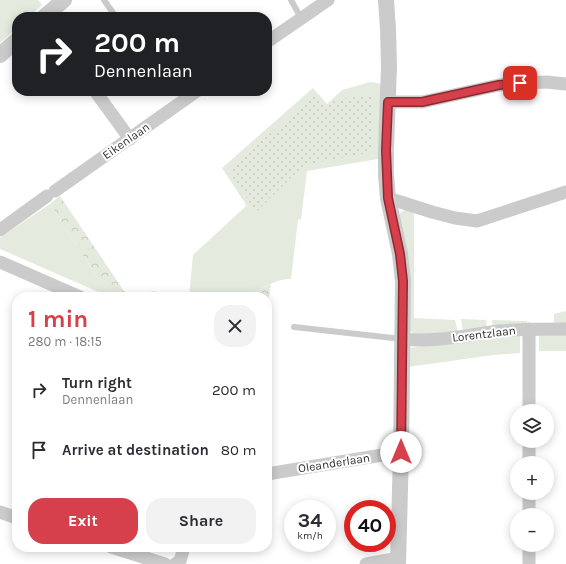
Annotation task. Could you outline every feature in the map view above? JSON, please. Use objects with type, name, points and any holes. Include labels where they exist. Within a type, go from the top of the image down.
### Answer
[{"type":"street","points":[[50,12],[64,0]]},
{"type":"street","points":[[272,38],[328,0]]},
{"type":"street","points":[[366,564],[398,561],[403,288],[398,241],[388,198],[386,150],[389,51],[386,0]]},
{"type":"street","points":[[0,55],[12,44]]},
{"type":"street","points":[[388,102],[422,102],[506,84],[547,82],[566,84]]},
{"type":"street","points":[[99,96],[130,139]]},
{"type":"street","name":"Eikenlaan","points":[[0,230],[191,96]]},
{"type":"street","points":[[388,198],[455,218],[477,221],[566,192]]},
{"type":"street","points":[[0,262],[68,292]]},
{"type":"street","points":[[529,329],[529,404]]},
{"type":"street","name":"Lorentzlaan","points":[[402,339],[428,341],[500,331],[566,329]]},
{"type":"street","name":"Oleanderlaan","points":[[272,473],[401,452]]},
{"type":"street","points":[[0,512],[12,516]]},
{"type":"street","points":[[127,552],[166,564]]},
{"type":"street","points":[[175,564],[180,561],[183,552]]},
{"type":"street","points":[[529,552],[529,564]]},
{"type":"lane","points":[[104,0],[112,12]]},
{"type":"lane","points":[[291,0],[301,18]]},
{"type":"lane","points":[[294,328],[402,339]]},
{"type":"green space","points":[[0,0],[38,0],[42,5],[34,12],[12,12],[12,32],[0,43]]},
{"type":"green space","points":[[370,82],[383,84],[380,110],[378,159],[307,171],[301,219],[298,220],[291,279],[277,281],[255,292],[189,292],[193,255],[246,206],[222,168],[313,88],[327,104],[342,90]]},
{"type":"green space","points":[[315,95],[326,108],[335,100],[372,95],[371,152],[304,165],[256,212],[228,170]]},
{"type":"green space","points":[[60,196],[125,292],[109,292],[100,282],[50,204]]},
{"type":"green space","points":[[50,204],[100,282],[109,292],[99,292],[0,249],[0,238]]},
{"type":"green space","points":[[407,209],[414,212],[414,318],[455,320],[458,332],[415,335],[407,328],[397,217],[401,212]]},
{"type":"green space","points":[[271,284],[270,292],[255,292]]},
{"type":"green space","points":[[566,311],[566,323],[554,323],[554,314]]},
{"type":"green space","points":[[461,319],[486,320],[487,329],[463,332]]},
{"type":"green space","points":[[492,320],[527,321],[527,324],[493,328]]},
{"type":"green space","points":[[566,332],[566,351],[539,351],[539,333]]},
{"type":"green space","points":[[520,335],[520,353],[493,355],[408,367],[408,348]]},
{"type":"route","points":[[401,452],[403,281],[398,241],[388,198],[386,175],[388,102],[422,102],[499,85],[520,83]]}]
